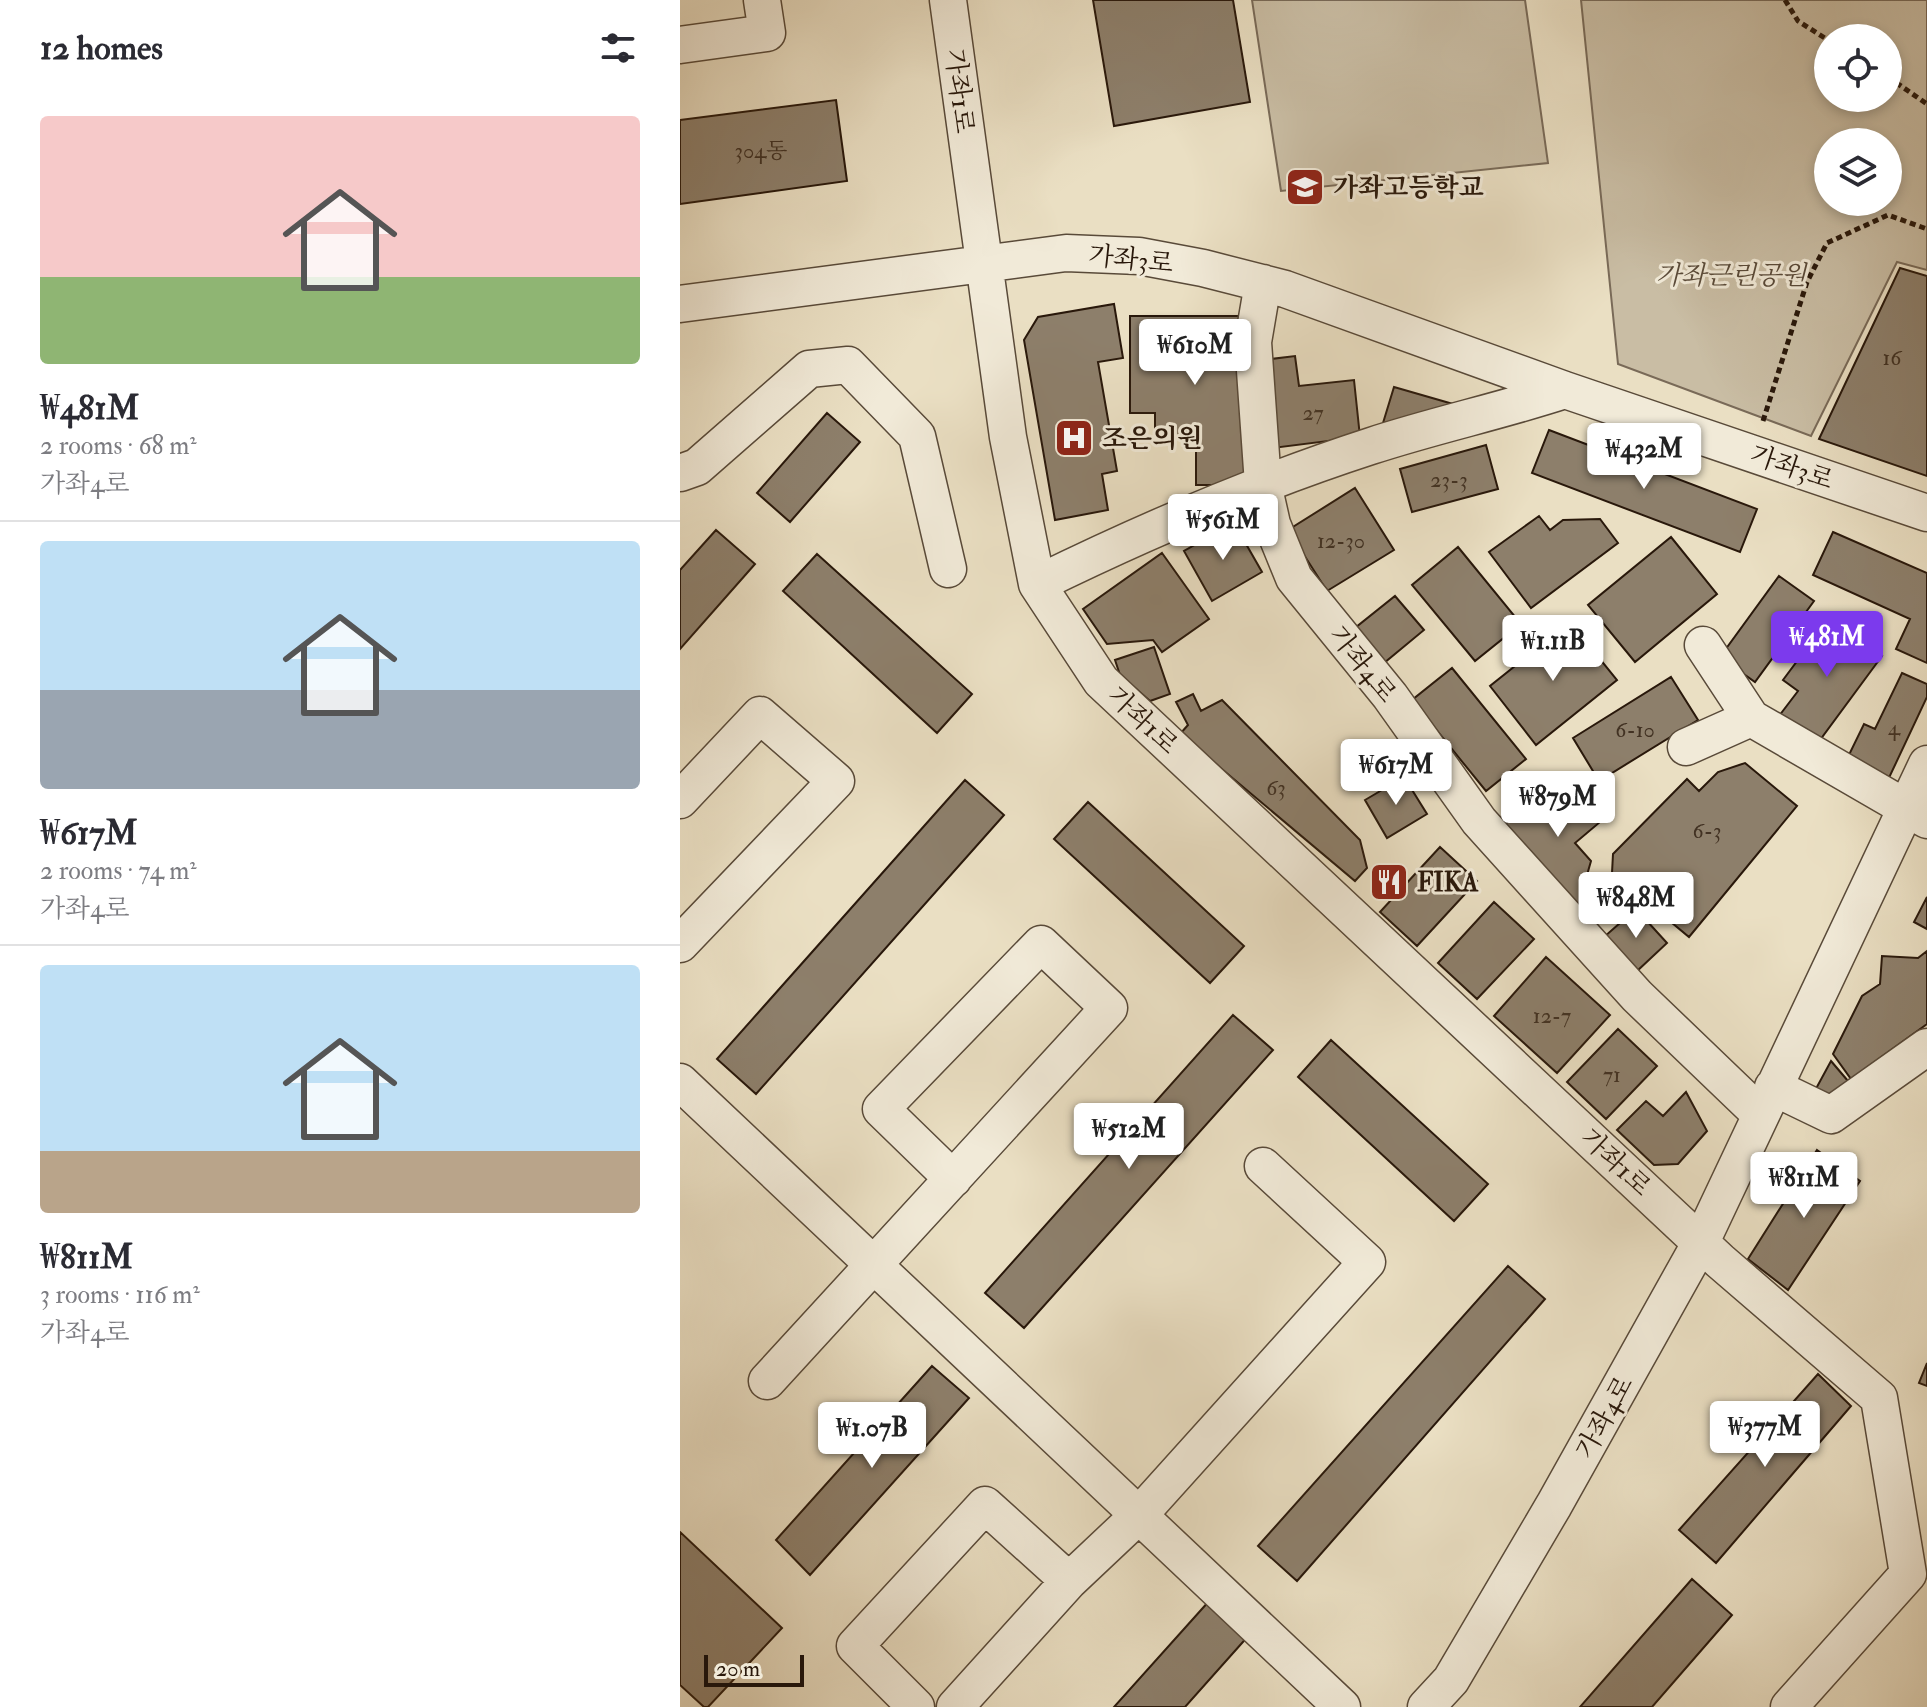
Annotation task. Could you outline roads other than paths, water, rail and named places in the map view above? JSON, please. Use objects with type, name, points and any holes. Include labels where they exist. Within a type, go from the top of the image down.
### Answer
[{"type":"street","points":[[680,45],[767,33],[762,0]]},
{"type":"street","name":"가좌1로","points":[[948,0],[1008,437],[1037,584],[1101,681],[1701,1242],[1792,1325],[1879,1398],[1908,1574],[1789,1707]]},
{"type":"street","name":"가좌3로","points":[[680,304],[1066,253],[1112,253],[1203,268],[1263,283],[1927,513]]},
{"type":"street","name":"가좌4로","points":[[1263,283],[1253,342],[1263,484],[1272,524],[1294,578],[1390,696],[1479,821],[1637,996],[1767,1101]]},
{"type":"street","points":[[680,473],[697,467],[809,369],[848,365],[917,436],[948,569]]},
{"type":"street","points":[[1037,584],[1263,484],[1374,445],[1565,390]]},
{"type":"street","points":[[1703,645],[1751,718],[1917,816]]},
{"type":"street","points":[[680,800],[760,715],[836,781],[680,944]]},
{"type":"street","points":[[1686,747],[1751,718]]},
{"type":"street","name":"가좌4로","points":[[1426,1707],[1451,1680],[1507,1586],[1701,1242],[1767,1101],[1917,816],[1927,764]]},
{"type":"street","points":[[767,1381],[953,1179],[1109,1008],[1041,944],[881,1109],[953,1179]]},
{"type":"street","points":[[1767,1101],[1831,1115],[1927,1047]]},
{"type":"street","points":[[680,1082],[1342,1707]]},
{"type":"street","points":[[955,1707],[1069,1581],[1139,1515],[1367,1262],[1263,1166]]},
{"type":"street","points":[[916,1707],[855,1646],[985,1505],[1069,1581]]},
{"type":"place","name":"가좌고등학교","points":[[1305,187]]},
{"type":"place","name":"조은의원","points":[[1074,438]]},
{"type":"place","name":"FIKA","points":[[1389,882]]},
{"type":"park label","name":"가좌근린공원","points":[[1731,275]]}]
